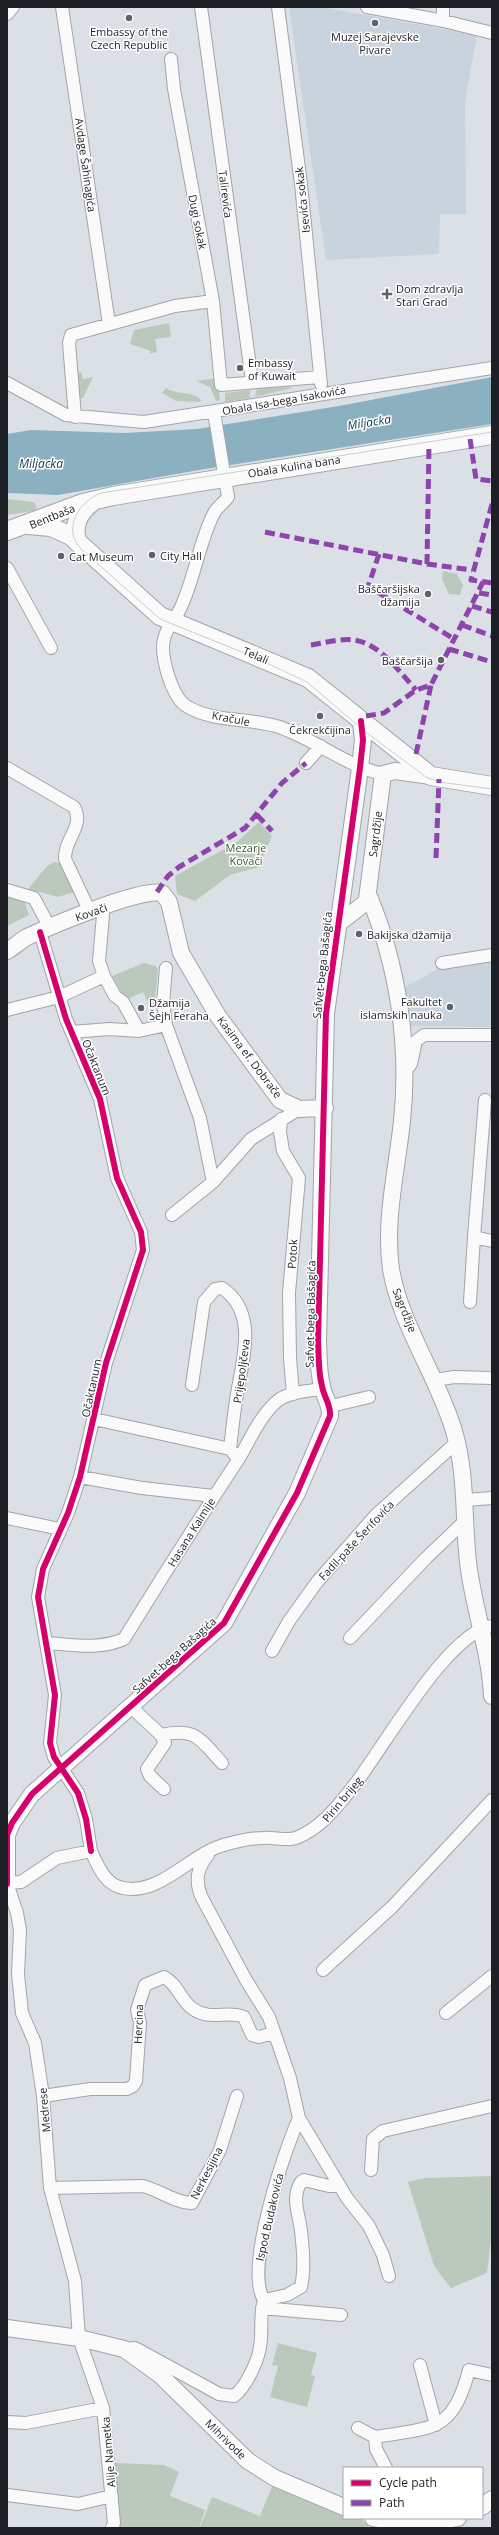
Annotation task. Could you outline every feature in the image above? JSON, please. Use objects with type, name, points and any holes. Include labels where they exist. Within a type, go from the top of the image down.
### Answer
[{"type":"main road","name":"Obala Kulina bana","points":[[96,499],[225,473],[492,436]]},
{"type":"main road","name":"Bentbaša","points":[[7,532],[96,499]]},
{"type":"main road","points":[[78,543],[76,529],[81,512],[96,499]]},
{"type":"main road","name":"Telali","points":[[28,525],[58,529],[78,543],[149,608],[172,621],[308,678],[431,776]]},
{"type":"main road","points":[[431,776],[492,786]]},
{"type":"street","points":[[7,14],[13,7]]},
{"type":"street","name":"Avdage Šahinagića","points":[[62,7],[109,324]]},
{"type":"street","name":"Talirevića","points":[[201,7],[252,381]]},
{"type":"street","name":"Isevića sokak","points":[[278,7],[301,184],[322,393]]},
{"type":"street","points":[[367,7],[442,21],[492,33]]},
{"type":"street","points":[[442,21],[443,7]]},
{"type":"street","name":"Dugi sokak","points":[[171,59],[175,96],[213,301],[221,385],[252,381]]},
{"type":"street","points":[[75,417],[69,338],[76,332],[175,306],[213,301]]},
{"type":"street","name":"Obala Isa-bega Isakovića","points":[[7,383],[37,402],[75,417],[144,422],[214,412],[322,393],[492,368]]},
{"type":"street","points":[[252,381],[320,377]]},
{"type":"street","name":"Kračule","points":[[214,412],[228,497],[213,514],[181,608],[172,621],[163,640],[164,662],[178,699],[188,708],[221,717],[275,726],[321,746],[360,768]]},
{"type":"street","points":[[7,568],[51,648]]},
{"type":"street","name":"Safvet-bega Bašagića","points":[[7,1884],[7,1835],[12,1823],[32,1794],[131,1707],[217,1629],[229,1616],[298,1493],[326,1427],[331,1406],[322,1389],[319,1370],[318,1342],[322,1247],[321,1185],[325,1108],[326,1014],[360,768],[363,740],[361,721]]},
{"type":"street","points":[[306,763],[321,746]]},
{"type":"street","points":[[7,768],[74,807],[78,814],[78,823],[64,852],[65,859],[96,910],[103,915],[99,961],[104,976],[115,996],[123,1002],[139,1032]]},
{"type":"street","points":[[360,768],[383,774],[395,771],[431,776]]},
{"type":"street","name":"Sagrdžije","points":[[338,924],[365,903],[368,894],[383,774]]},
{"type":"street","name":"Očaktanum","points":[[7,890],[34,898],[39,932],[59,997],[100,1100],[117,1178],[141,1232],[143,1250],[106,1363],[80,1477],[43,1569],[38,1597],[48,1643],[55,1695],[50,1743],[54,1757],[78,1793],[91,1851]]},
{"type":"street","name":"Kovači","points":[[7,951],[39,932],[148,892],[156,892]]},
{"type":"street","name":"Kasima ef. Dobrače","points":[[156,892],[164,895],[169,902],[181,953],[218,1016],[280,1100],[299,1109],[325,1108]]},
{"type":"street","name":"Sagrdžije","points":[[368,894],[377,917],[397,998],[406,1070],[392,1203],[391,1268],[397,1295],[435,1380],[457,1442],[466,1500],[468,1563],[487,1627],[492,1696]]},
{"type":"street","points":[[7,939],[39,932]]},
{"type":"street","points":[[442,963],[492,955]]},
{"type":"street","points":[[166,968],[163,1003],[166,1025],[200,1118],[213,1182]]},
{"type":"street","points":[[7,1010],[59,997],[104,976]]},
{"type":"street","points":[[72,1032],[109,1029],[139,1032],[166,1025]]},
{"type":"street","points":[[406,1070],[411,1064],[416,1041],[424,1035],[492,1035]]},
{"type":"street","points":[[470,1302],[485,1100]]},
{"type":"street","points":[[172,1215],[213,1182],[251,1139],[299,1109]]},
{"type":"street","name":"Potok","points":[[281,1119],[280,1132],[283,1151],[300,1178],[289,1293],[293,1394]]},
{"type":"street","points":[[474,1237],[492,1241]]},
{"type":"street","name":"Prijepoljčeva","points":[[192,1385],[204,1302],[215,1289],[222,1288],[233,1295],[238,1304],[246,1334],[230,1449]]},
{"type":"street","points":[[435,1380],[454,1377],[492,1378]]},
{"type":"street","name":"Hasana Kaimije","points":[[48,1643],[98,1647],[111,1645],[124,1639],[213,1496],[238,1459],[258,1423],[277,1401],[293,1394],[322,1389]]},
{"type":"street","points":[[331,1406],[369,1397]]},
{"type":"street","points":[[94,1419],[230,1449],[238,1459]]},
{"type":"street","name":"Fadil-paše Šerifovića","points":[[272,1651],[289,1621],[317,1582],[376,1515],[457,1442]]},
{"type":"street","points":[[80,1477],[142,1488],[213,1496]]},
{"type":"street","points":[[466,1500],[492,1498]]},
{"type":"street","points":[[7,1518],[60,1529]]},
{"type":"street","points":[[350,1638],[426,1558],[466,1520]]},
{"type":"street","name":"Pirin brijeg","points":[[91,1851],[101,1872],[111,1884],[123,1888],[135,1889],[147,1887],[216,1848],[262,1838],[295,1838],[323,1823],[372,1763],[436,1667],[463,1641],[487,1627]]},
{"type":"street","points":[[131,1707],[162,1735],[165,1743],[147,1769],[150,1776],[164,1789]]},
{"type":"street","points":[[162,1735],[180,1731],[190,1733],[205,1744],[222,1763]]},
{"type":"street","points":[[323,1970],[392,1907],[492,1800]]},
{"type":"street","points":[[216,1848],[200,1866],[197,1885],[243,1973],[269,2017],[290,2078],[299,2118],[340,2186],[369,2226],[389,2276]]},
{"type":"street","points":[[7,1884],[22,1882],[57,1858],[91,1851]]},
{"type":"street","name":"Medrese","points":[[7,1884],[17,1913],[20,1930],[18,1974],[22,2013],[35,2043],[43,2096],[50,2188],[75,2281],[80,2338]]},
{"type":"street","points":[[446,2013],[492,1976]]},
{"type":"street","name":"Hercina","points":[[43,2096],[90,2089],[128,2089],[134,2086],[136,2081],[140,2031],[137,2010],[138,2001],[145,1985],[164,1977],[170,1980],[192,2009],[204,2014],[221,2016],[237,2014],[244,2017],[252,2035],[259,2037],[274,2033]]},
{"type":"street","name":"Nerkesijina","points":[[50,2188],[143,2186],[156,2189],[186,2203],[192,2203],[220,2150],[237,2096]]},
{"type":"street","points":[[371,2170],[373,2139],[382,2131],[492,2106]]},
{"type":"street","name":"Ispod Budakovića","points":[[299,2118],[286,2146],[259,2256],[258,2282],[263,2304],[287,2295],[301,2287],[304,2274],[301,2230],[296,2206],[301,2182],[304,2180],[329,2186],[340,2186]]},
{"type":"street","points":[[263,2304],[341,2315]]},
{"type":"street","name":"Mihrivode","points":[[80,2338],[124,2349],[135,2348],[219,2394],[234,2396],[242,2387],[260,2347],[263,2304]]},
{"type":"street","points":[[7,2328],[80,2338]]},
{"type":"street","name":"Alije Nametka","points":[[80,2338],[104,2408],[114,2523],[112,2528]]},
{"type":"street","name":"Mihrivode","points":[[124,2349],[160,2375],[248,2460],[275,2478],[343,2507]]},
{"type":"street","points":[[420,2365],[436,2425]]},
{"type":"street","points":[[358,2428],[376,2437],[436,2425],[451,2415],[463,2393],[469,2370],[492,2375]]},
{"type":"street","name":"Alije Nametka","points":[[7,2422],[26,2423],[104,2408]]},
{"type":"street","points":[[376,2437],[376,2449],[385,2467]]},
{"type":"street","name":"Alije Nametka","points":[[7,2495],[78,2504],[112,2496]]},
{"type":"street","points":[[483,2505],[492,2499]]},
{"type":"street","points":[[377,2521],[419,2527],[454,2519]]},
{"type":"shaded area","points":[[289,7],[321,7],[477,35],[465,102],[466,214],[440,214],[439,254],[326,260]]},
{"type":"shaded area","name":"Fakultet islamskih nauka","points":[[492,961],[492,1027],[410,1026],[405,987],[438,969]]},
{"type":"green space","points":[[169,323],[171,337],[155,339],[157,352],[149,354],[151,351],[130,344],[134,330]]},
{"type":"green space","points":[[81,372],[83,379],[93,377],[83,398],[80,398],[76,373]]},
{"type":"green space","points":[[217,378],[220,400],[216,401],[210,387],[196,381]]},
{"type":"green space","points":[[166,388],[175,392],[192,395],[200,399],[201,402],[176,401],[162,393]]},
{"type":"green space","points":[[257,388],[292,388],[255,397]]},
{"type":"green space","points":[[250,390],[250,398],[225,402],[225,393]]},
{"type":"green space","points":[[7,499],[34,502],[37,508],[33,511],[7,515]]},
{"type":"green space","points":[[443,571],[457,574],[463,585],[460,595],[449,594],[442,579]]},
{"type":"green space","name":"Mezarje Kovači","points":[[259,822],[272,836],[259,867],[230,875],[195,901],[177,894],[175,876],[237,842]]},
{"type":"green space","points":[[54,862],[64,864],[77,891],[58,897],[28,889],[47,866]]},
{"type":"green space","points":[[7,894],[24,900],[29,915],[7,926]]},
{"type":"green space","points":[[144,963],[156,966],[158,970],[154,1007],[152,1003],[149,1004],[143,992],[126,1000],[112,976]]},
{"type":"green space","points":[[492,2176],[492,2232],[487,2273],[451,2288],[434,2266],[408,2182],[426,2178]]},
{"type":"green space","points":[[278,2343],[317,2353],[311,2375],[315,2376],[307,2407],[270,2397],[278,2366],[272,2365]]},
{"type":"green space","points":[[115,2463],[164,2465],[179,2472],[170,2496],[205,2510],[199,2528],[117,2528],[119,2522]]},
{"type":"green space","points":[[273,2484],[343,2512],[343,2519],[360,2519],[368,2524],[369,2528],[200,2527],[212,2497],[260,2516]]},
{"type":"water","name":"Miljacka","points":[[492,377],[492,424],[199,470],[58,495],[7,493],[7,434],[31,430],[124,433],[197,429],[339,406]]},
{"type":"tram line","points":[[492,432],[101,493],[93,497],[80,508],[73,523],[75,540],[80,548],[160,619],[254,657],[307,682],[363,730],[426,777],[439,782],[492,789]]},
{"type":"marked path","points":[[470,439],[476,479],[492,481]]},
{"type":"marked path","points":[[427,564],[429,445]]},
{"type":"marked path","points":[[492,504],[471,580],[492,583]]},
{"type":"marked path","points":[[265,532],[427,564],[472,570]]},
{"type":"marked path","points":[[379,554],[369,584],[371,588],[454,639]]},
{"type":"marked path","points":[[366,716],[384,713],[416,690],[431,685],[483,582]]},
{"type":"marked path","points":[[479,593],[492,595]]},
{"type":"marked path","points":[[472,606],[492,612]]},
{"type":"marked path","points":[[462,625],[492,636]]},
{"type":"marked path","points":[[311,645],[344,640],[363,642],[380,652],[388,659],[416,690]]},
{"type":"marked path","points":[[449,649],[492,662]]},
{"type":"marked path","points":[[416,754],[431,685]]},
{"type":"marked path","points":[[157,892],[168,876],[179,867],[245,828],[282,783],[306,763]]},
{"type":"marked path","points":[[436,858],[439,779]]},
{"type":"marked path","points":[[257,815],[272,831]]},
{"type":"cycle path","points":[[7,1884],[7,1835],[12,1823],[32,1794],[224,1623],[297,1493],[330,1416],[320,1375],[318,1341],[326,1014],[360,768],[363,740],[361,721]]},
{"type":"cycle path","points":[[40,932],[66,1019],[100,1099],[117,1178],[141,1232],[143,1250],[106,1363],[80,1477],[68,1513],[43,1569],[38,1597],[55,1695],[50,1743],[54,1757],[78,1793],[86,1819],[91,1851]]},
{"type":"place","name":"Embassy of the Czech Republic","points":[[129,18]]},
{"type":"place","name":"Muzej Sarajevske Pivare","points":[[375,23]]},
{"type":"place","name":"Dom zdravlja Stari Grad","points":[[387,294]]},
{"type":"place","name":"Embassy of Kuwait","points":[[240,368]]},
{"type":"place","name":"City Hall","points":[[152,555]]},
{"type":"place","name":"Cat Museum","points":[[61,556]]},
{"type":"place","name":"Baščaršijska džamija","points":[[428,594]]},
{"type":"place","name":"Baščaršija","points":[[441,660]]},
{"type":"place","name":"Čekrekčijina","points":[[320,716]]},
{"type":"place","name":"Bakijska džamija","points":[[359,934]]},
{"type":"place","name":"Fakultet islamskih nauka","points":[[450,1007]]},
{"type":"place","name":"Džamija Šejh Feraha","points":[[141,1008]]}]
